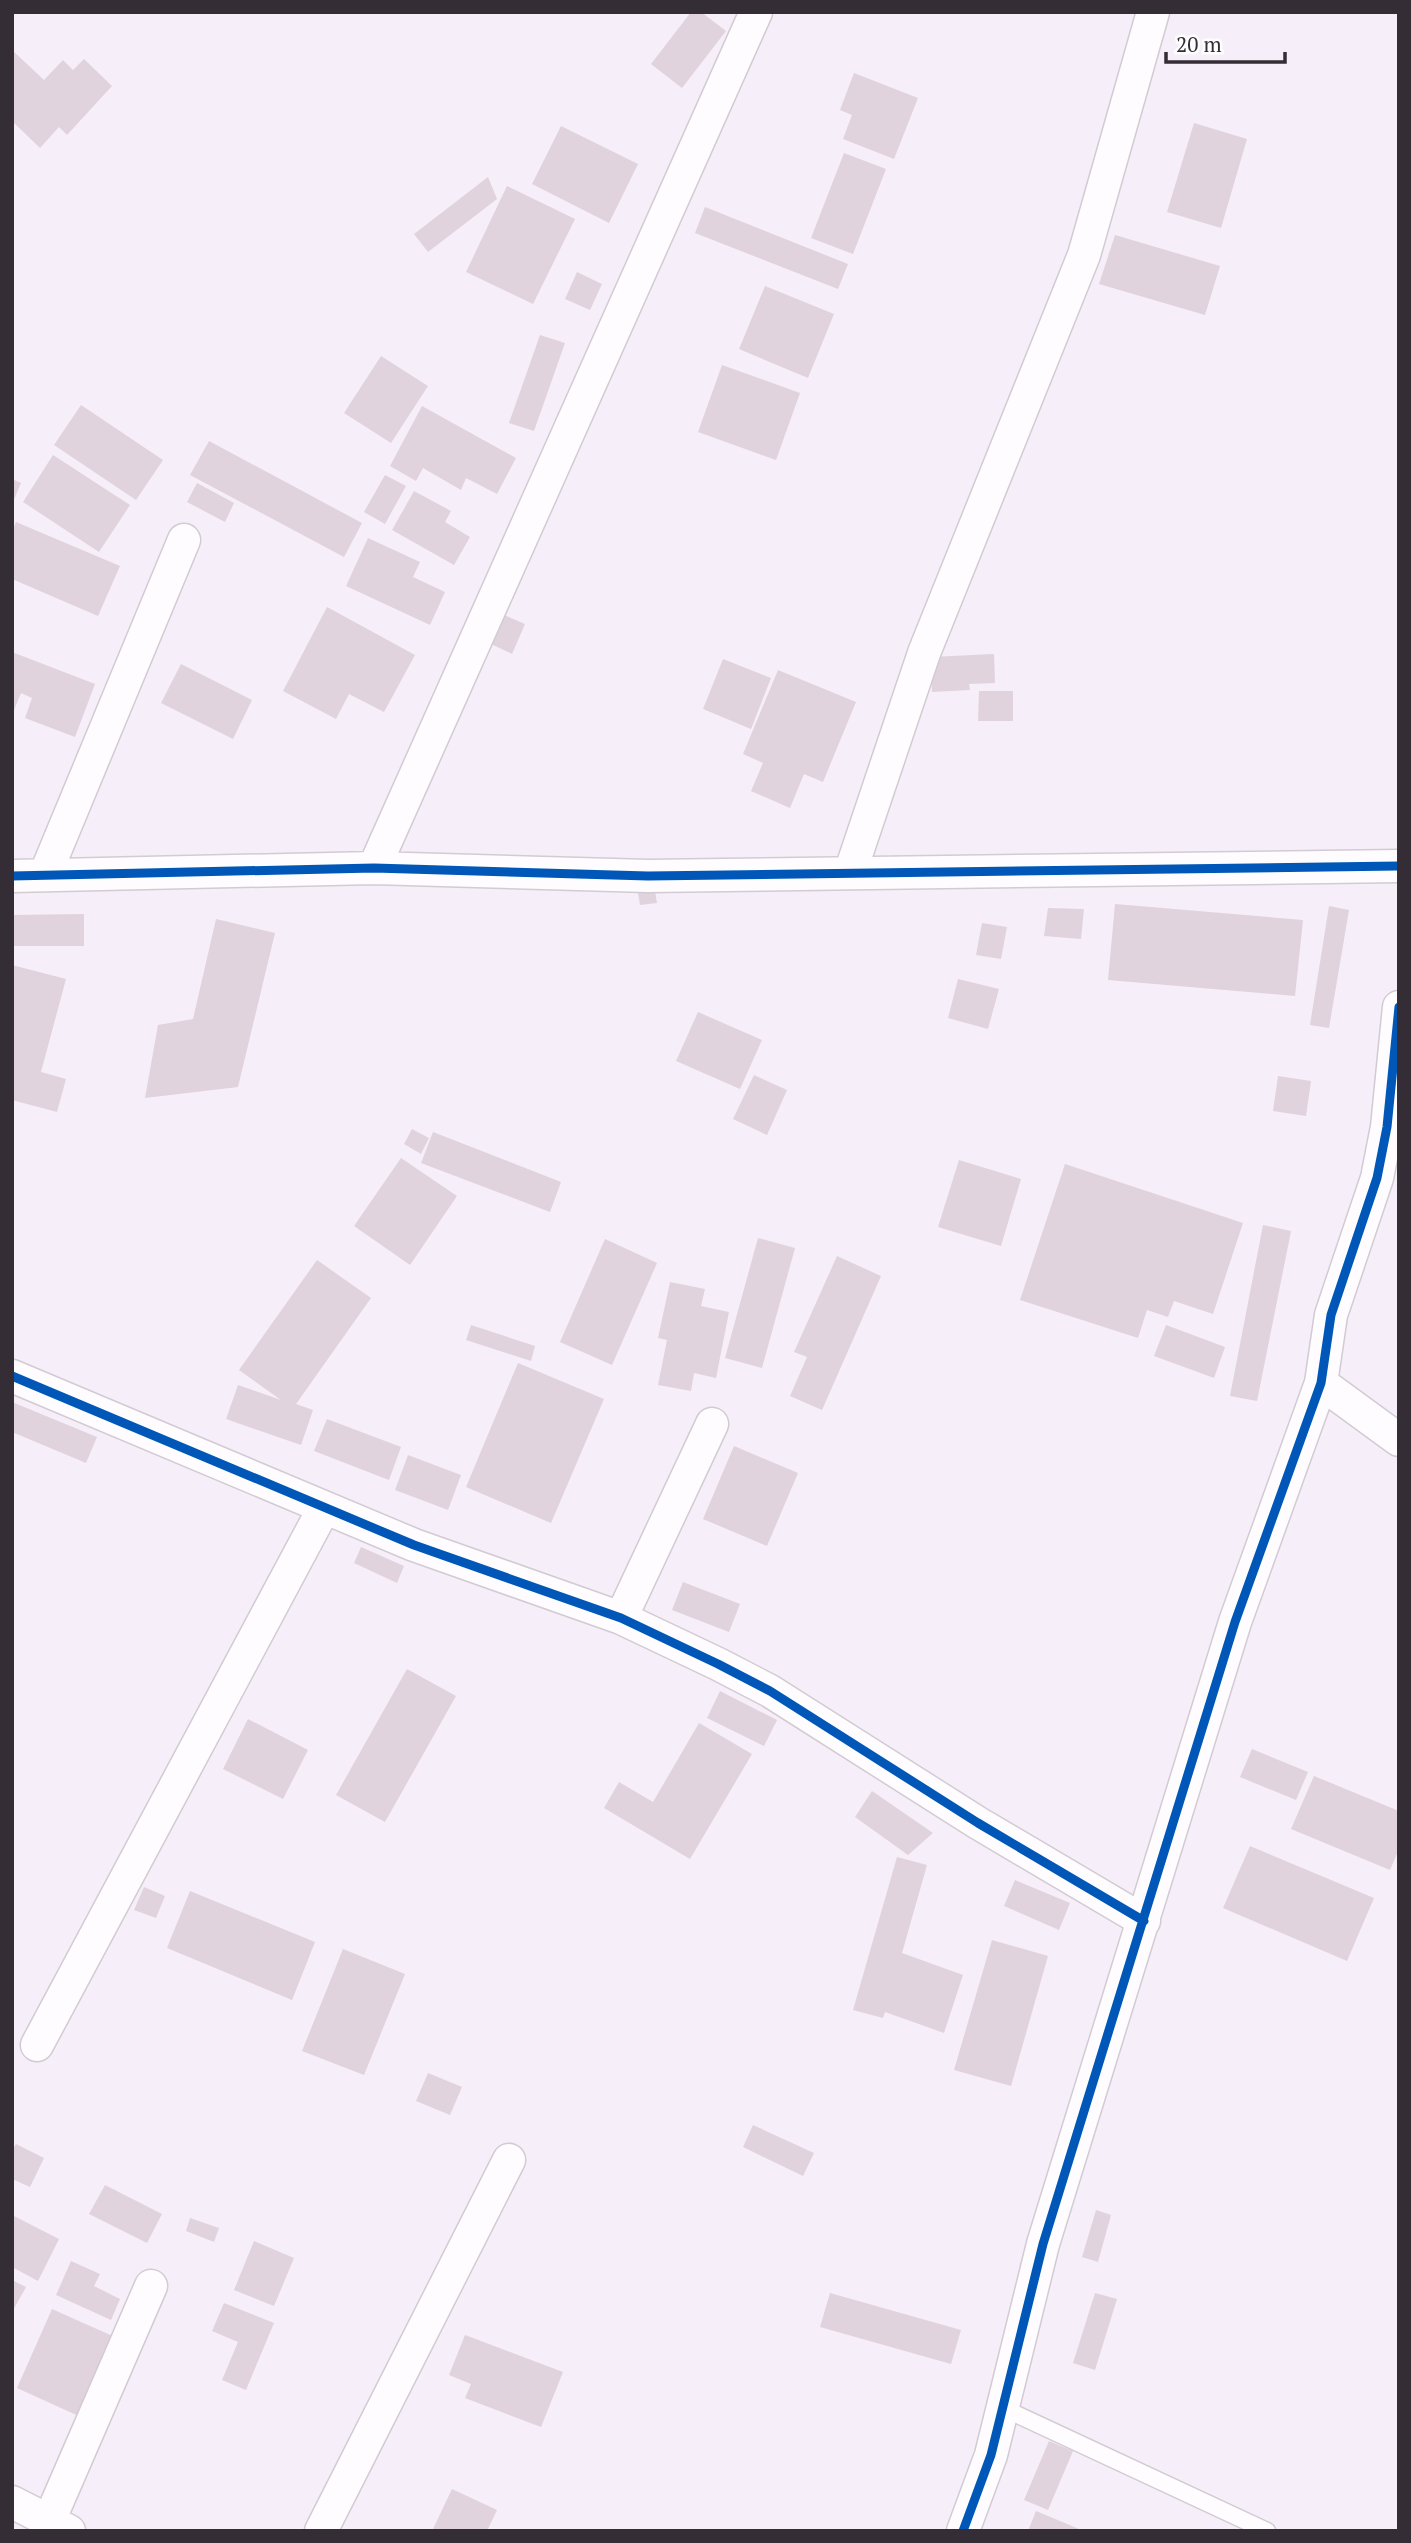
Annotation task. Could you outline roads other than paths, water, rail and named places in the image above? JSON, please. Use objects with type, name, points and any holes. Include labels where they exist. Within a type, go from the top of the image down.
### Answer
[{"type":"street","points":[[374,868],[756,12]]},
{"type":"street","points":[[850,873],[925,653],[1084,255],[1153,12]]},
{"type":"street","points":[[45,875],[184,540]]},
{"type":"street","points":[[12,876],[374,868],[648,877],[1399,866]]},
{"type":"street","points":[[962,2531],[991,2455],[1043,2244],[1235,1622],[1321,1383],[1331,1315],[1377,1178],[1387,1127],[1399,1007]]},
{"type":"street","points":[[12,1376],[414,1545],[621,1618],[770,1691],[978,1823],[1144,1921]]},
{"type":"street","points":[[1321,1383],[1399,1440]]},
{"type":"street","points":[[621,1618],[712,1424]]},
{"type":"street","points":[[37,2045],[324,1508]]},
{"type":"street","points":[[321,2531],[509,2160]]},
{"type":"street","points":[[12,2502],[59,2526],[151,2286]]},
{"type":"lane","points":[[1003,2408],[1267,2531]]}]
